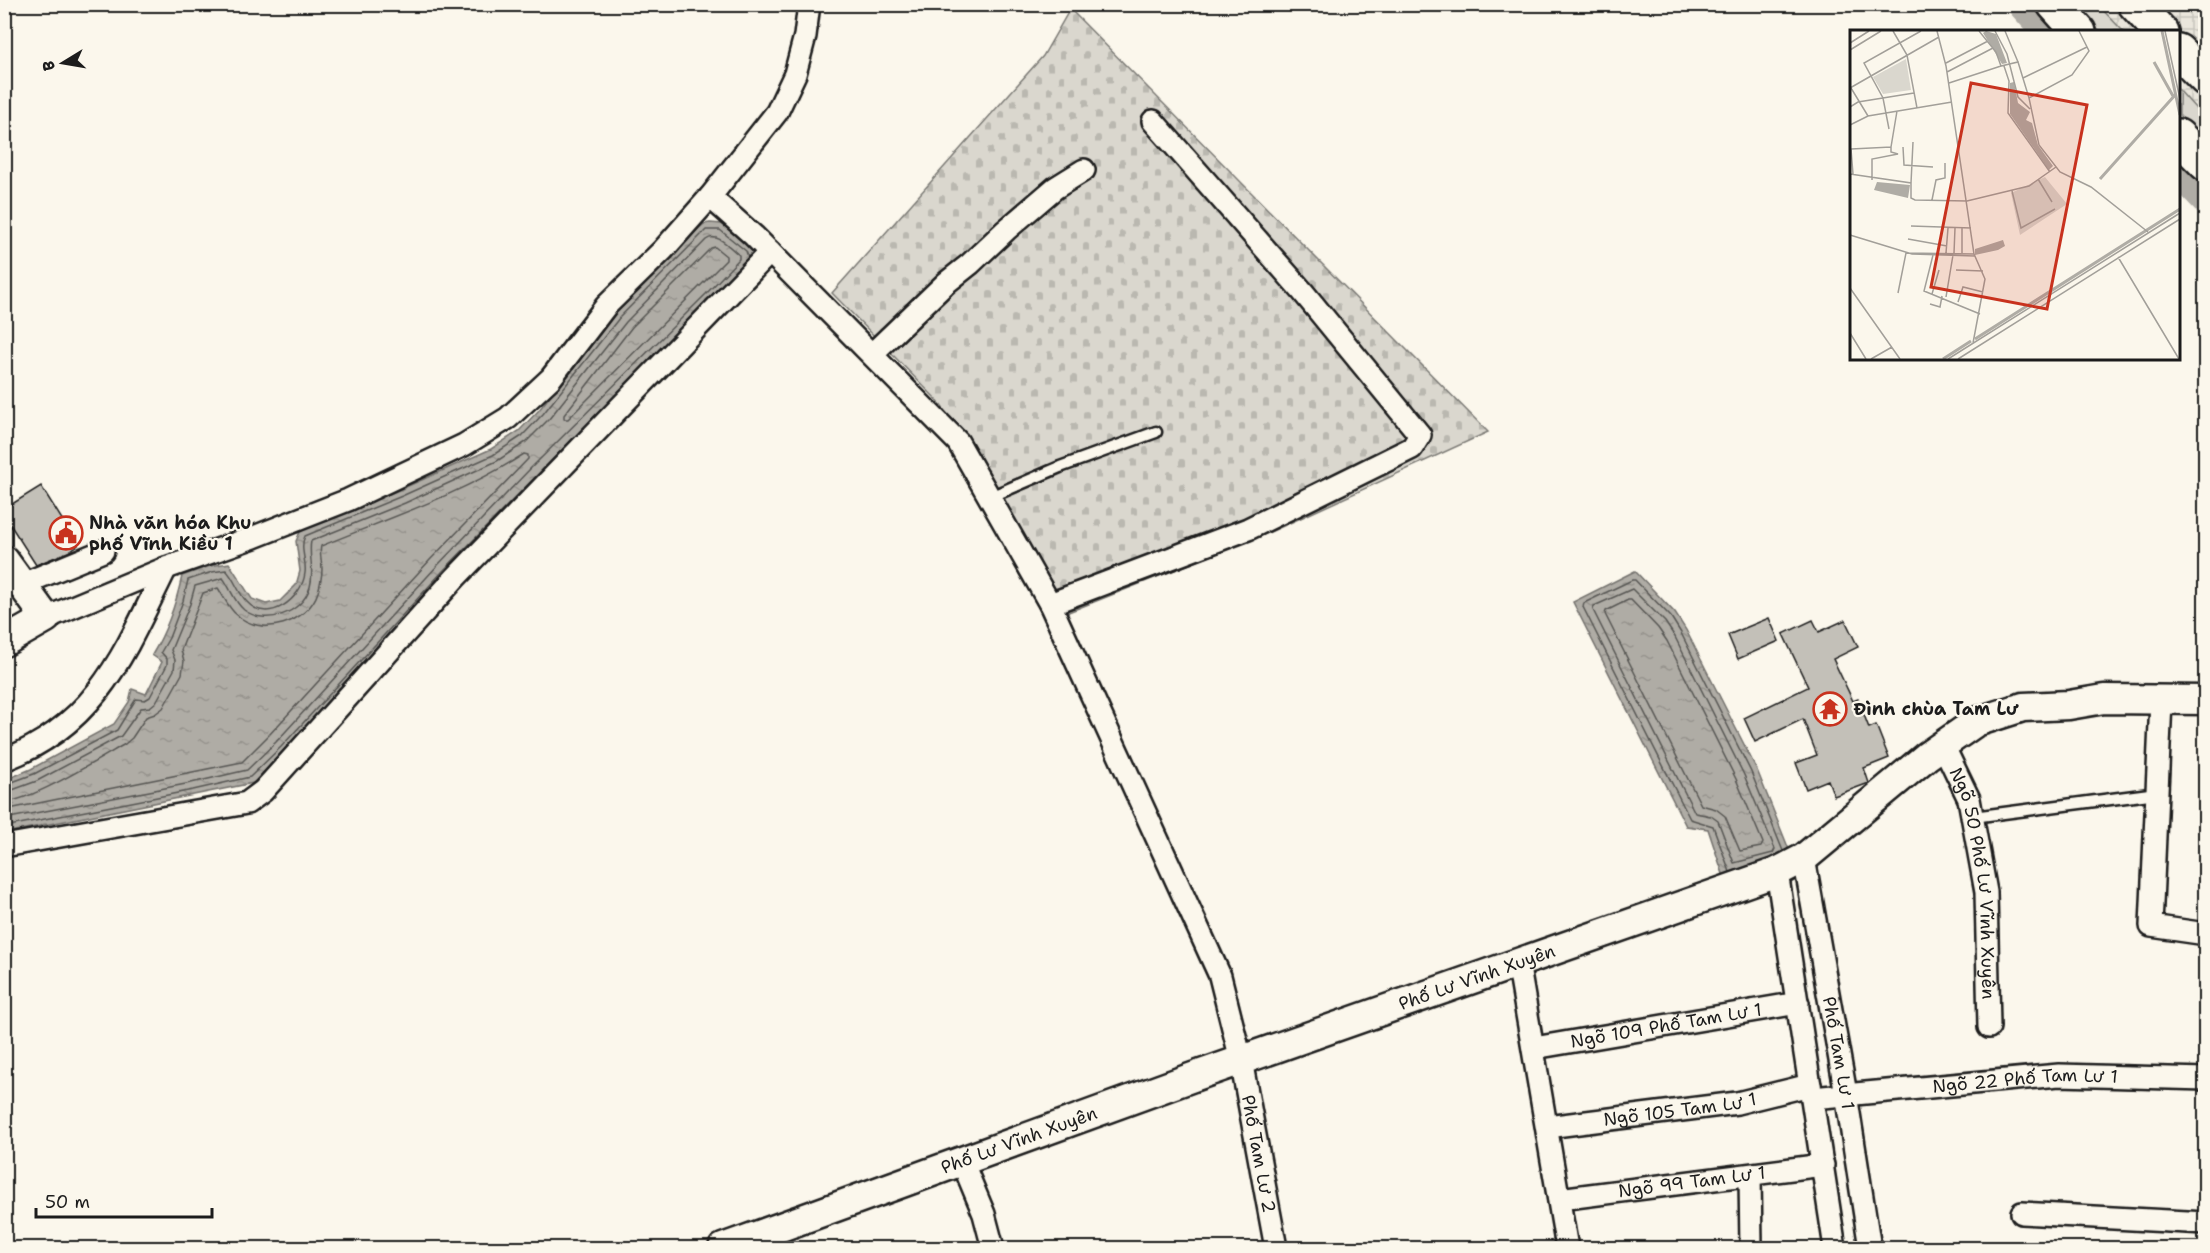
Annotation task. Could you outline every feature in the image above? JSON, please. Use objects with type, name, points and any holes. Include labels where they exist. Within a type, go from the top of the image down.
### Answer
[{"type":"main road","points":[[2054,4],[2077,30]]},
{"type":"main road","points":[[2135,4],[2159,30]]},
{"type":"main road","points":[[2180,53],[2205,79]]},
{"type":"main road","points":[[2180,138],[2205,164]]},
{"type":"street","points":[[4,642],[46,618],[166,568],[348,500],[464,445],[508,418],[550,378],[606,306],[663,250],[710,197],[777,112],[795,74],[805,36],[809,4]]},
{"type":"street","points":[[1050,604],[1248,529],[1412,448],[1420,435],[1303,292],[1153,121]]},
{"type":"street","points":[[872,354],[946,283],[1006,230],[1055,188],[1084,171]]},
{"type":"street","name":"Phố Tam Lư 2","points":[[710,197],[754,236],[958,442],[1050,604],[1220,976],[1241,1060],[1276,1248]]},
{"type":"street","points":[[4,846],[247,803],[263,791],[455,578],[770,252]]},
{"type":"street","points":[[23,584],[103,551]]},
{"type":"street","points":[[4,560],[46,618]]},
{"type":"street","points":[[4,760],[59,731],[85,708],[105,685],[120,661],[166,568]]},
{"type":"street","name":"Phố Lư Vĩnh Xuyên","points":[[723,1248],[1241,1060],[1777,872],[1804,858],[1943,745],[1976,723],[2023,707],[2069,705],[2104,699],[2205,700]]},
{"type":"street","points":[[2161,701],[2151,926],[2205,934]]},
{"type":"street","name":"Ngõ 50 Phố Lư Vĩnh Xuyên","points":[[1943,745],[1970,800],[1986,892],[1989,1027]]},
{"type":"street","name":"Phố Tam Lư 1","points":[[1804,858],[1846,1094],[1870,1248]]},
{"type":"street","name":"Phố Tam Lư 1","points":[[1777,872],[1836,1248]]},
{"type":"street","points":[[1518,962],[1567,1248]]},
{"type":"street","name":"Ngõ 109 Phố Tam Lư 1","points":[[1534,1048],[1798,1003]]},
{"type":"street","name":"Ngõ 22 Phố Tam Lư 1","points":[[1811,1092],[1846,1094],[2059,1075],[2205,1079]]},
{"type":"street","name":"Ngõ 105 Tam Lư 1","points":[[1547,1127],[1811,1092]]},
{"type":"street","points":[[962,1161],[984,1214],[993,1248]]},
{"type":"street","name":"Ngõ 99 Tam Lư 1","points":[[1559,1199],[1823,1166]]},
{"type":"street","points":[[1750,1175],[1751,1248]]},
{"type":"street","points":[[2022,1213],[2205,1223]]},
{"type":"lane","points":[[990,497],[1060,467],[1156,432]]},
{"type":"lane","points":[[1973,817],[2157,793]]},
{"type":"shaded area","points":[[2025,5],[2205,5],[2205,191],[2180,164],[2180,30],[2050,30]]},
{"type":"green space","points":[[2074,5],[2098,5],[2122,30],[2099,30]]},
{"type":"green space","points":[[1070,9],[1488,432],[1268,533],[1066,613],[975,453],[937,400],[832,293],[1043,56]]},
{"type":"green space","points":[[2180,91],[2205,119],[2205,144],[2180,116]]},
{"type":"water","points":[[704,224],[722,224],[751,247],[755,258],[253,783],[5,833],[5,780],[31,769],[114,724],[129,702],[132,689],[146,694],[162,662],[152,655],[170,617],[182,576],[210,566],[229,563],[252,599],[266,604],[280,601],[296,585],[300,571],[296,541],[300,532],[491,449],[519,431],[539,410],[615,313],[697,230]]},
{"type":"water","points":[[1635,571],[1675,613],[1686,630],[1757,770],[1794,862],[1725,880],[1708,829],[1686,826],[1573,602]]},
{"type":"building","points":[[41,486],[78,545],[68,552],[36,565],[4,515],[4,509]]},
{"type":"building","points":[[1769,618],[1779,641],[1738,659],[1728,635]]},
{"type":"building","points":[[1813,620],[1819,632],[1845,620],[1858,647],[1833,659],[1853,701],[1858,699],[1869,728],[1876,725],[1889,758],[1864,768],[1869,783],[1834,796],[1828,780],[1806,789],[1796,763],[1817,755],[1803,719],[1755,742],[1744,718],[1808,687],[1783,634]]},
{"type":"waterway","points":[[2018,4],[2041,30]]},
{"type":"waterway","points":[[2180,177],[2206,204]]},
{"type":"place","name":"Nhà văn hóa Khu phố Vĩnh Kiều 1","points":[[66,533]]},
{"type":"place","name":"Đình chùa Tam Lư","points":[[1830,709]]}]
